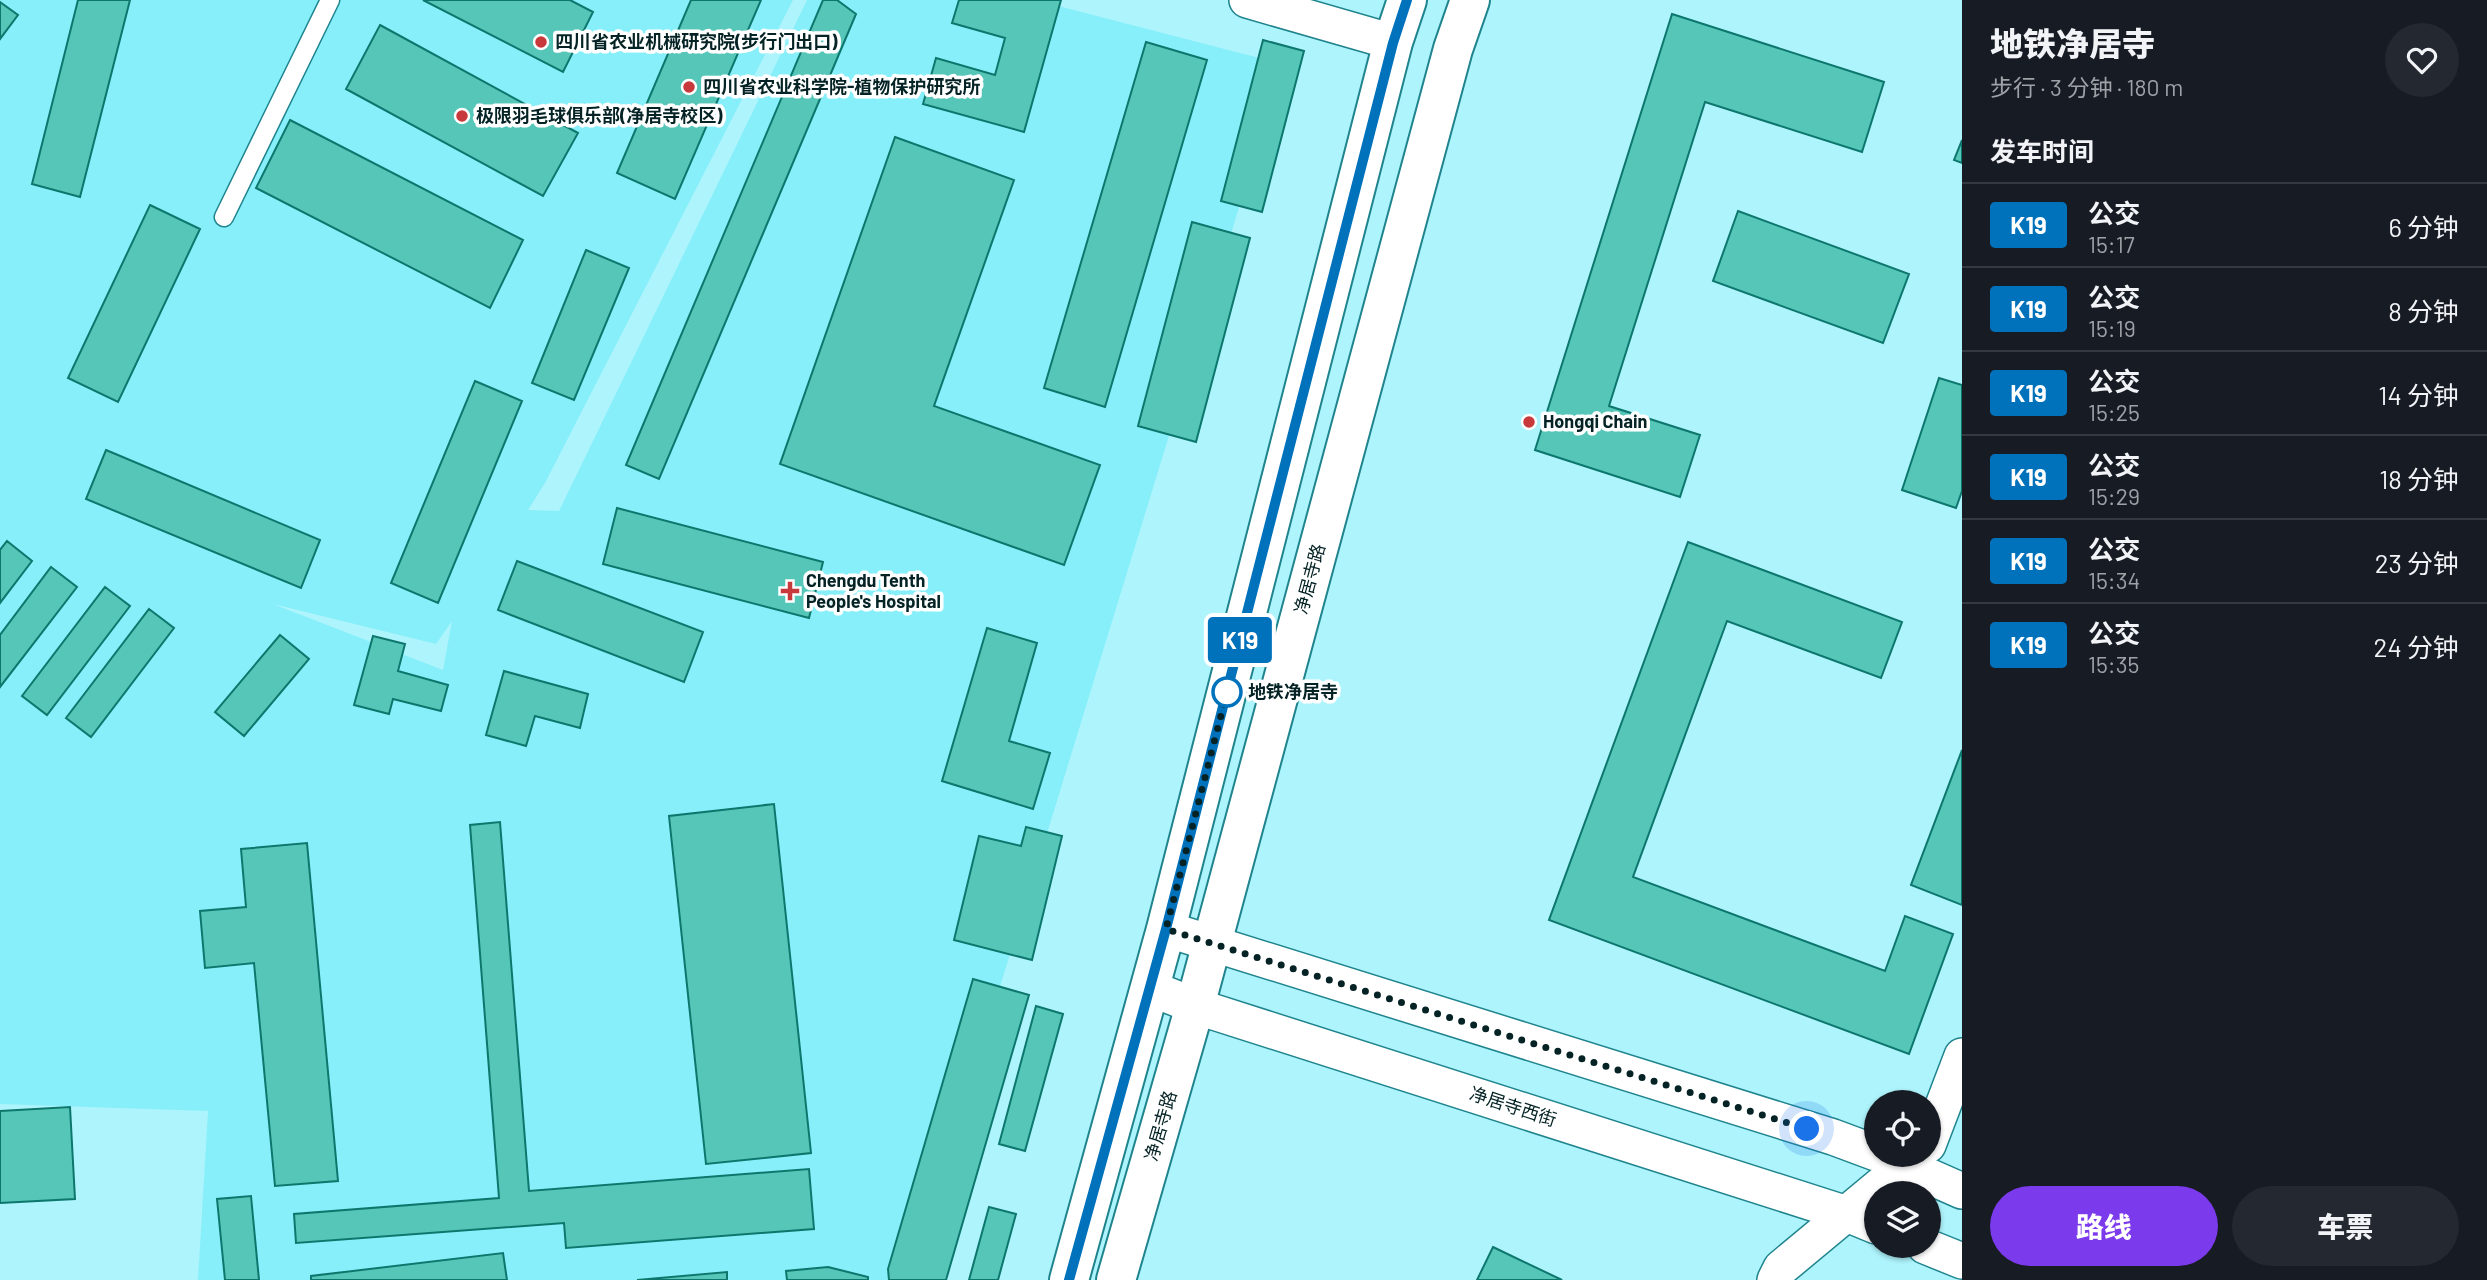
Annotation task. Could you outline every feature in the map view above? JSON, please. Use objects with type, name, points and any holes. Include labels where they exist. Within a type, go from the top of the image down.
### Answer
[{"type":"main road","points":[[1069,1280],[1166,929],[1406,0]]},
{"type":"main road","name":"净居寺路","points":[[1116,1280],[1195,1006],[1453,48],[1470,0]]},
{"type":"street","points":[[1247,0],[1393,43]]},
{"type":"street","points":[[1166,929],[1864,1145]]},
{"type":"street","name":"净居寺西街","points":[[1150,988],[1195,1006],[1861,1220]]},
{"type":"street","points":[[1941,1090],[1962,1056]]},
{"type":"street","points":[[1775,1280],[1781,1268],[1861,1220],[1894,1167]]},
{"type":"street","points":[[1921,1167],[1962,1191]]},
{"type":"street","points":[[1941,1252],[1962,1261]]},
{"type":"lane","points":[[224,217],[330,0]]},
{"type":"shaded area","name":"Chengdu Tenth People's Hospital","points":[[0,0],[793,0],[545,483],[528,510],[559,511],[807,0],[1035,0],[1283,64],[910,1280],[198,1280],[208,1111],[0,1104]],"holes":[[[273,604],[436,644],[452,621],[443,670]]]},
{"type":"building","points":[[78,0],[130,0],[80,197],[32,184]]},
{"type":"building","name":"四川省农业机械研究院(步行门出口)","points":[[423,0],[570,0],[593,12],[563,72]]},
{"type":"building","name":"四川省农业科学院-植物保护研究所","points":[[691,0],[761,0],[675,199],[617,173]]},
{"type":"building","points":[[823,0],[837,0],[856,14],[659,479],[626,465]]},
{"type":"building","points":[[959,0],[1061,0],[1024,132],[923,104],[936,58],[995,75],[1005,38],[952,23]]},
{"type":"building","points":[[0,2],[18,15],[0,39]]},
{"type":"building","points":[[1672,14],[1884,82],[1862,152],[1705,102],[1609,406],[1700,435],[1680,497],[1535,450]]},
{"type":"building","points":[[380,25],[578,133],[543,196],[346,89]]},
{"type":"building","points":[[1263,40],[1304,51],[1262,212],[1221,201]]},
{"type":"building","points":[[1146,42],[1207,60],[1105,407],[1044,388]]},
{"type":"building","points":[[290,120],[523,240],[490,308],[256,188]]},
{"type":"building","points":[[895,137],[1014,180],[934,406],[1100,465],[1064,565],[780,464]]},
{"type":"building","points":[[1962,140],[1962,163],[1954,160]]},
{"type":"building","points":[[150,205],[200,229],[118,402],[68,378]]},
{"type":"building","points":[[1738,211],[1909,274],[1883,343],[1713,281]]},
{"type":"building","points":[[1192,222],[1250,238],[1196,442],[1138,426]]},
{"type":"building","points":[[586,250],[629,268],[574,400],[532,383]]},
{"type":"building","points":[[1939,378],[1962,385],[1962,491],[1956,508],[1902,490]]},
{"type":"building","points":[[475,381],[522,401],[438,603],[391,583]]},
{"type":"building","points":[[106,450],[320,540],[301,588],[86,499]]},
{"type":"building","points":[[617,508],[823,562],[809,618],[603,564]]},
{"type":"building","points":[[7,541],[32,561],[0,603],[0,550]]},
{"type":"building","points":[[1688,542],[1902,622],[1881,678],[1727,621],[1633,877],[1885,971],[1905,916],[1953,934],[1909,1054],[1549,920]]},
{"type":"building","points":[[517,561],[703,632],[684,682],[498,610]]},
{"type":"building","points":[[51,567],[77,587],[0,687],[0,635]]},
{"type":"building","points":[[105,587],[130,606],[47,715],[22,696]]},
{"type":"building","points":[[149,609],[174,628],[91,737],[66,718]]},
{"type":"building","points":[[987,628],[1037,643],[1009,741],[1050,753],[1033,809],[942,781]]},
{"type":"building","points":[[280,635],[309,659],[244,736],[215,712]]},
{"type":"building","points":[[373,636],[405,644],[398,671],[448,685],[441,711],[393,699],[389,714],[354,705]]},
{"type":"building","points":[[504,671],[588,694],[580,728],[535,716],[526,746],[486,735]]},
{"type":"building","points":[[1962,750],[1962,905],[1911,885]]},
{"type":"building","points":[[774,804],[811,1153],[706,1164],[669,816]]},
{"type":"building","points":[[500,822],[529,1191],[809,1169],[814,1229],[566,1248],[564,1223],[296,1243],[294,1214],[499,1198],[470,825]]},
{"type":"building","points":[[1026,827],[1062,836],[1032,960],[954,940],[979,836],[1021,846]]},
{"type":"building","points":[[307,843],[338,1181],[275,1186],[254,963],[205,968],[200,911],[246,907],[241,849]]},
{"type":"building","points":[[973,979],[1029,995],[946,1280],[889,1280],[888,1269]]},
{"type":"building","points":[[1036,1006],[1063,1014],[1025,1151],[999,1144]]},
{"type":"building","points":[[70,1107],[75,1199],[0,1203],[0,1111]]},
{"type":"building","points":[[251,1196],[259,1280],[225,1280],[217,1199]]},
{"type":"building","points":[[989,1207],[1016,1214],[998,1280],[969,1280]]},
{"type":"building","points":[[1493,1247],[1562,1280],[1477,1280]]},
{"type":"building","points":[[503,1253],[507,1280],[311,1280],[311,1276]]},
{"type":"building","points":[[828,1267],[868,1277],[868,1280],[787,1280],[786,1271]]},
{"type":"building","points":[[727,1272],[727,1280],[637,1280]]},
{"type":"bus line","name":"K19","points":[[1069,1280],[1166,929],[1393,43],[1407,0]]},
{"type":"place","name":"四川省农业机械研究院(步行门出口)","points":[[541,42]]},
{"type":"place","name":"四川省农业科学院-植物保护研究所","points":[[689,87]]},
{"type":"place","name":"极限羽毛球俱乐部(净居寺校区)","points":[[462,116]]},
{"type":"place","name":"Hongqi Chain","points":[[1529,422]]},
{"type":"place","name":"Chengdu Tenth People's Hospital","points":[[790,591]]},
{"type":"place","name":"地铁净居寺","points":[[1227,692]]},
{"type":"route","points":[[1227,692],[1166,929],[1807,1129]]}]
